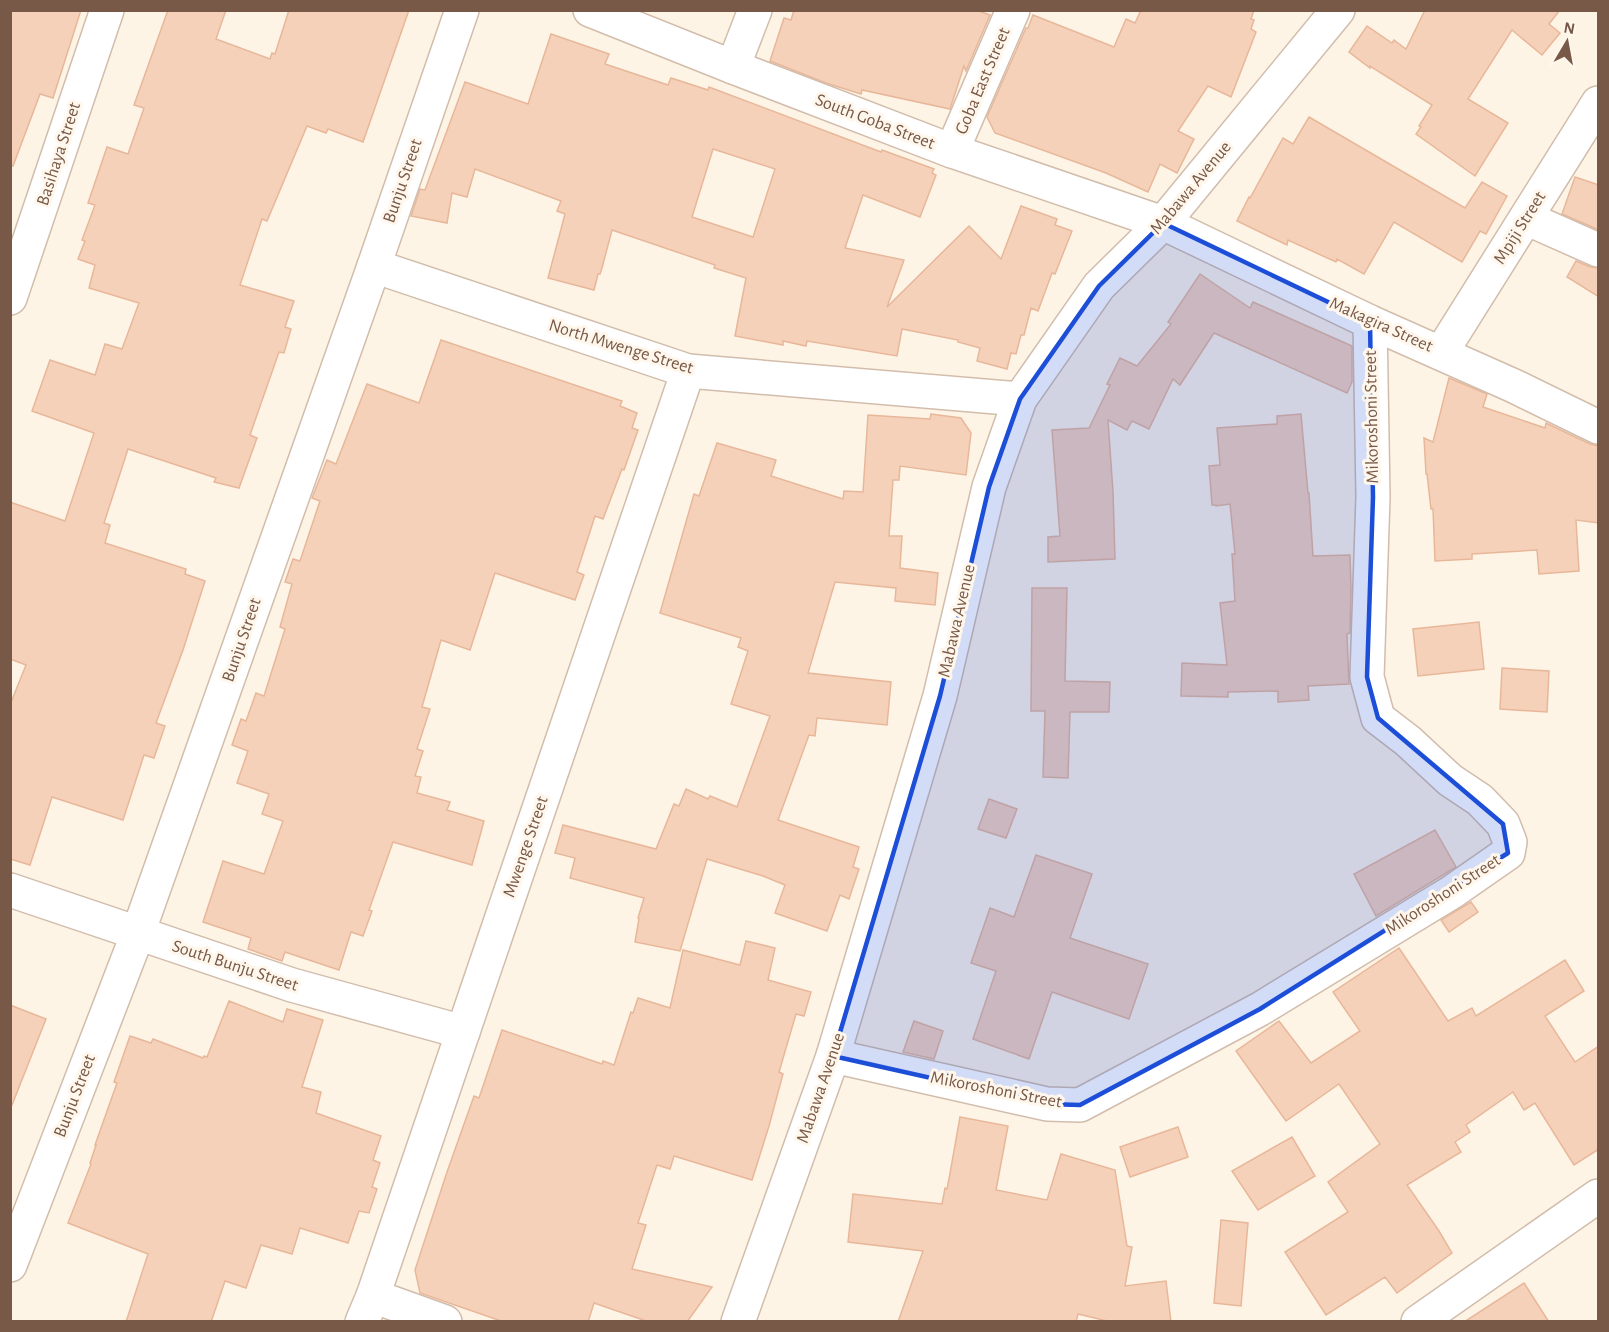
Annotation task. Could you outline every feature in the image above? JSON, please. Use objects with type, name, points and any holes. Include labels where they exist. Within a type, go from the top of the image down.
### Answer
[{"type":"street","name":"Basihaya Street","points":[[10,298],[24,216],[107,10]]},
{"type":"street","name":"Bunju Street","points":[[10,1265],[138,933],[462,10]]},
{"type":"street","name":"South Goba Street","points":[[590,10],[733,68],[952,151],[1163,223]]},
{"type":"street","points":[[733,68],[755,10]]},
{"type":"street","name":"Goba East Street","points":[[952,151],[1013,10]]},
{"type":"street","name":"Mabawa Avenue","points":[[738,1322],[833,1056],[939,696],[989,487],[1020,399],[1099,286],[1163,223],[1338,10]]},
{"type":"street","name":"Mpiji Street","points":[[1441,353],[1599,103]]},
{"type":"street","points":[[1527,218],[1599,250]]},
{"type":"street","name":"Makagira Street","points":[[1163,223],[1370,322],[1599,427]]},
{"type":"street","name":"North Mwenge Street","points":[[374,266],[688,371],[1020,399]]},
{"type":"street","name":"Mikoroshoni Street","points":[[833,1056],[1047,1104],[1080,1105],[1260,1009],[1452,892],[1508,853],[1510,842],[1503,824],[1480,800],[1450,780],[1408,741],[1378,718],[1367,677],[1373,497],[1370,322]]},
{"type":"street","name":"Mwenge Street","points":[[367,1309],[688,371]]},
{"type":"street","name":"South Bunju Street","points":[[10,890],[292,986],[463,1032]]},
{"type":"street","points":[[1423,1320],[1599,1196]]},
{"type":"street","points":[[367,1309],[445,1322]]},
{"type":"highlighted area","points":[[1163,223],[1370,322],[1373,497],[1367,677],[1378,718],[1503,824],[1508,853],[1260,1009],[1080,1105],[1047,1104],[833,1056],[940,696],[989,487],[1020,399],[1099,286]]},
{"type":"building","points":[[10,10],[81,10],[53,98],[40,94],[13,166],[10,165]]},
{"type":"building","points":[[168,10],[226,10],[216,39],[270,59],[272,53],[275,54],[289,10],[409,10],[363,142],[328,129],[326,133],[307,126],[267,221],[262,219],[240,285],[294,301],[285,327],[291,329],[284,353],[279,352],[250,435],[257,438],[239,488],[214,482],[216,478],[128,449],[104,523],[110,525],[105,543],[186,569],[185,574],[205,581],[156,723],[165,726],[154,758],[144,755],[123,820],[52,797],[30,865],[10,859],[10,705],[26,665],[10,659],[10,502],[65,521],[94,433],[32,411],[50,360],[95,375],[105,344],[122,349],[139,303],[89,288],[95,265],[78,259],[85,241],[82,240],[95,205],[88,203],[107,147],[128,154],[144,108],[134,105]]},
{"type":"building","points":[[794,10],[976,10],[990,15],[966,71],[964,66],[950,109],[862,90],[861,94],[770,61],[784,18],[791,20]]},
{"type":"building","points":[[1141,10],[1254,10],[1251,29],[1256,32],[1231,97],[1208,86],[1178,131],[1194,139],[1177,173],[1160,164],[1148,192],[1106,173],[995,133],[987,117],[1033,15],[1114,47],[1126,19],[1135,23]]},
{"type":"building","points":[[1425,10],[1560,10],[1549,24],[1560,33],[1542,55],[1512,30],[1468,99],[1508,123],[1475,176],[1416,134],[1432,105],[1370,66],[1370,68],[1349,52],[1367,26],[1392,43],[1394,40],[1406,49]]},
{"type":"building","points":[[551,34],[609,54],[605,64],[668,85],[671,78],[708,90],[709,87],[881,152],[882,150],[934,169],[932,173],[936,175],[920,217],[863,195],[845,248],[904,260],[887,307],[969,226],[1001,259],[1021,206],[1057,219],[1055,225],[1072,231],[1055,274],[1052,273],[1038,311],[1031,308],[1024,335],[1021,335],[1016,354],[1011,353],[1007,369],[977,361],[980,348],[958,342],[958,340],[902,329],[897,356],[807,341],[806,346],[783,341],[783,345],[735,336],[746,278],[612,230],[594,290],[548,278],[565,214],[557,211],[561,201],[475,169],[467,197],[452,193],[447,223],[411,216],[420,189],[425,190],[465,82],[528,104]],"holes":[[[713,149],[775,169],[753,237],[692,217]]]},
{"type":"building","points":[[1309,117],[1465,208],[1482,182],[1507,196],[1486,234],[1480,231],[1462,262],[1394,222],[1364,274],[1337,259],[1336,262],[1288,240],[1287,245],[1237,221],[1283,138],[1293,144]]},
{"type":"building","points":[[1575,177],[1599,185],[1599,230],[1562,214]]},
{"type":"building","points":[[1576,261],[1599,268],[1599,297],[1567,277]]},
{"type":"building","points":[[1200,274],[1250,308],[1253,302],[1352,346],[1352,382],[1347,393],[1214,333],[1180,385],[1173,379],[1149,429],[1132,421],[1127,430],[1108,420],[1115,559],[1048,562],[1048,537],[1060,536],[1052,430],[1089,428],[1120,358],[1137,366],[1171,324],[1168,322]]},
{"type":"building","points":[[441,340],[622,401],[620,406],[637,413],[632,428],[638,430],[603,519],[595,516],[577,572],[584,575],[575,600],[495,573],[470,650],[441,640],[422,707],[430,709],[417,749],[423,751],[415,776],[421,777],[417,793],[450,802],[447,810],[484,821],[472,865],[393,842],[369,910],[372,911],[363,936],[351,932],[339,970],[285,952],[282,961],[248,949],[251,938],[203,922],[223,861],[264,874],[283,821],[262,814],[269,794],[237,783],[248,751],[232,745],[241,719],[246,721],[256,693],[264,696],[285,629],[280,627],[292,584],[285,582],[293,559],[300,561],[320,501],[312,498],[327,460],[336,464],[367,384],[419,403]]},
{"type":"building","points":[[1449,378],[1487,394],[1483,407],[1545,428],[1546,423],[1599,446],[1599,523],[1576,520],[1579,571],[1539,574],[1537,550],[1472,554],[1472,559],[1435,561],[1433,509],[1431,509],[1426,474],[1424,438],[1433,442]]},
{"type":"building","points":[[931,414],[961,418],[971,433],[966,475],[900,466],[899,480],[893,480],[889,536],[902,536],[900,568],[938,573],[935,605],[895,601],[896,588],[835,582],[808,673],[891,682],[887,725],[817,718],[815,736],[809,735],[778,820],[859,847],[853,867],[859,869],[849,899],[840,895],[827,931],[775,913],[785,885],[707,859],[680,951],[635,942],[638,918],[644,898],[570,878],[575,858],[555,853],[563,825],[656,849],[674,804],[679,806],[686,789],[708,799],[710,796],[737,807],[770,716],[731,704],[748,651],[738,647],[741,638],[660,613],[694,494],[699,496],[717,443],[776,460],[771,476],[843,499],[844,491],[863,492],[868,415],[930,419]]},
{"type":"building","points":[[1301,414],[1313,556],[1350,555],[1350,633],[1347,634],[1349,684],[1308,686],[1309,700],[1278,702],[1278,691],[1228,692],[1228,697],[1181,696],[1182,663],[1227,665],[1220,603],[1235,601],[1232,554],[1235,554],[1230,504],[1212,505],[1209,466],[1220,465],[1217,428],[1277,424],[1277,416]]},
{"type":"building","points":[[1032,588],[1067,588],[1065,681],[1110,682],[1109,712],[1070,712],[1068,778],[1043,777],[1045,711],[1031,711]]},
{"type":"building","points":[[1479,622],[1484,669],[1418,676],[1413,629]]},
{"type":"building","points":[[1502,668],[1549,671],[1547,712],[1500,709]]},
{"type":"building","points":[[989,799],[1017,809],[1006,838],[978,829]]},
{"type":"building","points":[[1435,830],[1456,867],[1376,916],[1354,874]]},
{"type":"building","points":[[1036,855],[1092,874],[1070,938],[1148,964],[1129,1019],[1052,992],[1029,1059],[973,1039],[996,971],[971,963],[990,908],[1014,917]]},
{"type":"building","points":[[1471,902],[1478,912],[1449,932],[1441,920]]},
{"type":"building","points":[[746,941],[775,948],[768,980],[811,992],[804,1016],[796,1014],[779,1072],[783,1074],[752,1180],[674,1156],[670,1169],[657,1165],[638,1223],[646,1225],[632,1269],[712,1287],[687,1322],[649,1322],[594,1303],[588,1322],[504,1322],[420,1293],[415,1270],[474,1096],[479,1098],[502,1030],[602,1064],[603,1061],[614,1065],[631,1012],[633,1013],[638,998],[670,1008],[683,950],[740,965]]},
{"type":"building","points":[[1399,948],[1448,1021],[1472,1008],[1476,1016],[1565,960],[1584,991],[1545,1016],[1575,1062],[1599,1046],[1599,1149],[1574,1165],[1535,1103],[1524,1110],[1513,1092],[1466,1125],[1470,1132],[1455,1142],[1461,1152],[1407,1185],[1452,1253],[1397,1293],[1385,1277],[1326,1315],[1285,1252],[1348,1212],[1328,1182],[1380,1144],[1339,1084],[1286,1121],[1236,1051],[1279,1021],[1311,1063],[1360,1031],[1333,992]]},
{"type":"building","points":[[229,1001],[283,1022],[287,1009],[323,1020],[302,1087],[321,1092],[316,1113],[381,1136],[373,1160],[380,1163],[372,1187],[377,1189],[369,1213],[359,1211],[348,1243],[300,1228],[292,1254],[261,1245],[246,1288],[225,1281],[211,1322],[126,1322],[148,1254],[68,1223],[91,1164],[95,1145],[117,1083],[114,1082],[130,1036],[151,1043],[153,1039],[203,1058],[207,1057]]},
{"type":"building","points":[[10,1005],[46,1019],[12,1105],[10,1105]]},
{"type":"building","points":[[914,1021],[943,1031],[934,1059],[903,1052]]},
{"type":"building","points":[[960,1117],[1008,1126],[996,1190],[1047,1200],[1061,1154],[1115,1170],[1127,1246],[1132,1247],[1125,1286],[1166,1281],[1171,1322],[1111,1322],[1078,1314],[1076,1322],[898,1322],[923,1251],[848,1242],[853,1194],[942,1204],[945,1188],[947,1189]]},
{"type":"building","points":[[1178,1127],[1188,1157],[1130,1177],[1120,1147]]},
{"type":"building","points":[[1292,1137],[1315,1176],[1258,1210],[1232,1171]]},
{"type":"building","points":[[1221,1220],[1248,1223],[1241,1306],[1214,1303]]},
{"type":"building","points":[[1524,1283],[1549,1322],[1464,1322]]}]
